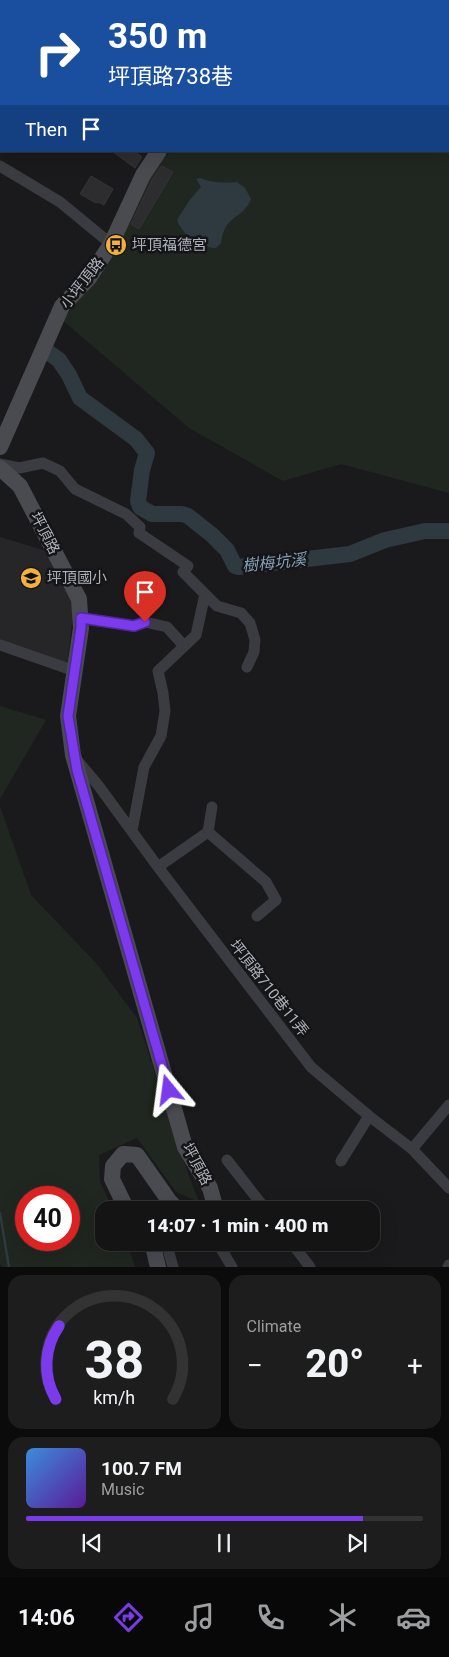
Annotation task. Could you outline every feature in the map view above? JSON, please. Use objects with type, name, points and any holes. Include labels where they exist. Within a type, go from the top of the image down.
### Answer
[{"type":"street","name":"小坪頂路","points":[[0,447],[62,306],[89,278],[111,244],[143,175],[157,152]]},
{"type":"street","points":[[0,166],[60,202],[111,244]]},
{"type":"street","points":[[0,464],[19,468],[43,463],[60,471],[75,489],[126,514],[140,527],[139,533],[188,566],[183,572],[217,606],[241,613],[250,623],[255,640],[254,652],[247,667]]},
{"type":"street","name":"坪頂路","points":[[0,468],[20,486],[79,599],[81,618],[68,716],[73,755],[185,1146],[210,1188],[214,1201]]},
{"type":"street","points":[[132,831],[144,767],[161,736],[165,711],[158,671],[196,635],[205,594]]},
{"type":"street","points":[[81,618],[134,626],[145,622],[167,627],[184,646]]},
{"type":"street","points":[[0,645],[75,671]]},
{"type":"street","name":"坪頂路710巷11弄","points":[[73,755],[98,785],[158,867],[311,1067],[412,1149],[449,1188]]},
{"type":"street","points":[[81,785],[98,785]]},
{"type":"street","points":[[158,867],[208,832],[212,807]]},
{"type":"street","points":[[208,832],[266,882],[276,900],[257,916]]},
{"type":"street","points":[[412,1149],[449,1105]]},
{"type":"street","points":[[341,1161],[369,1116]]},
{"type":"street","points":[[123,1201],[112,1179],[113,1166],[123,1154],[137,1155],[169,1201]]},
{"type":"street","points":[[227,1160],[259,1201]]},
{"type":"street","points":[[154,1251],[158,1267]]},
{"type":"street","points":[[169,1251],[173,1267]]},
{"type":"street","points":[[223,1251],[232,1267]]},
{"type":"street","points":[[298,1251],[310,1267]]},
{"type":"shaded area","points":[[170,152],[449,152],[449,493],[341,464],[283,481],[189,428],[62,320],[154,169]]},
{"type":"shaded area","points":[[200,178],[218,182],[237,182],[245,188],[251,199],[243,211],[226,227],[221,243],[216,248],[198,243],[192,239],[183,231],[177,220],[201,187],[196,179]]},
{"type":"shaded area","name":"坪頂國小","points":[[0,537],[50,552],[74,603],[67,668],[0,642]]},
{"type":"shaded area","points":[[0,706],[46,720],[0,799]]},
{"type":"shaded area","points":[[0,806],[31,895],[97,964],[137,1018],[199,1201],[176,1192],[137,1138],[99,1155],[100,1181],[109,1201],[95,1201],[95,1251],[130,1251],[135,1267],[2,1267],[0,1264]]},
{"type":"building","points":[[113,152],[135,152],[142,157],[135,168]]},
{"type":"building","points":[[161,166],[173,172],[139,229],[131,224],[152,180]]},
{"type":"building","points":[[91,176],[113,189],[104,205],[96,203],[80,194]]},
{"type":"waterway","name":"樹梅坑溪","points":[[48,352],[59,360],[80,398],[136,439],[147,453],[142,470],[138,501],[140,507],[152,514],[182,514],[188,516],[227,550],[235,566],[350,554],[385,540],[425,531],[449,531]]},
{"type":"waterway","points":[[0,1213],[9,1267]]},
{"type":"place","name":"坪頂福德宮","points":[[116,245]]},
{"type":"place","name":"坪頂國小","points":[[31,578]]},
{"type":"route","points":[[145,622],[134,626],[81,618],[68,716],[77,770],[169,1090]]}]
